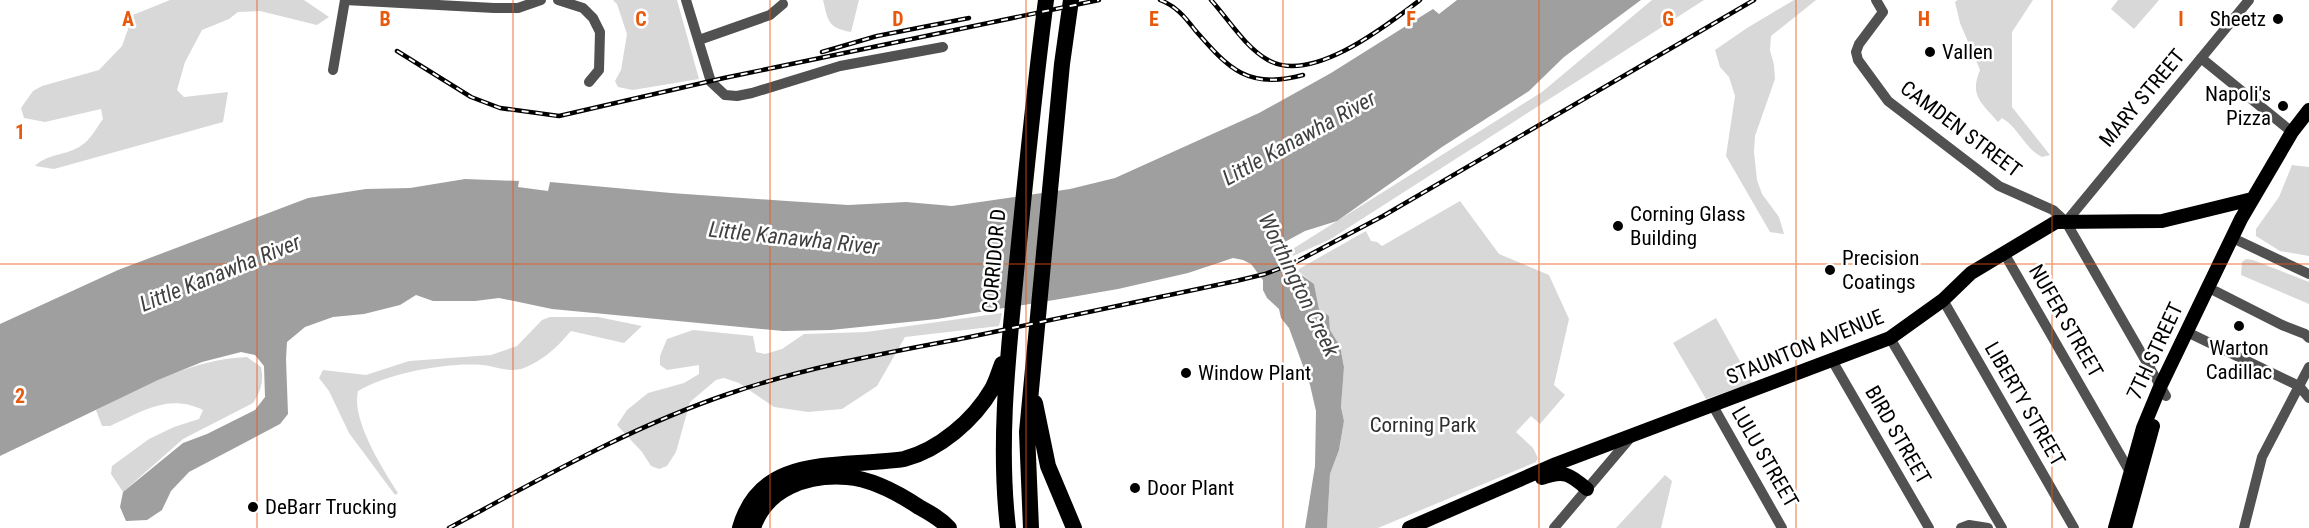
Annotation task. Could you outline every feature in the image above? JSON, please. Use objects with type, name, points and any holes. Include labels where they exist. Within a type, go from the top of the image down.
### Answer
[{"type":"highway","name":"CORRIDOR D","points":[[999,389],[1009,346],[1033,95],[1046,0]]},
{"type":"highway","points":[[1031,528],[1027,432],[1062,64],[1071,0]]},
{"type":"highway","points":[[1032,384],[1048,466],[1074,528]]},
{"type":"highway","points":[[740,528],[746,511],[756,497],[767,485],[782,475],[811,467],[903,459],[937,446],[966,422],[999,389]]},
{"type":"highway","points":[[999,389],[1003,486],[1008,528]]},
{"type":"highway","points":[[753,528],[766,505],[784,489],[818,477],[848,477],[876,484],[910,501],[944,522],[949,528]]},
{"type":"main road","name":"7TH STREET","points":[[2115,528],[2143,428],[2163,392],[2252,199],[2292,132],[2309,110]]},
{"type":"main road","name":"STAUNTON AVENUE","points":[[1409,528],[1570,459],[1833,362],[1890,338],[1943,300],[1971,273],[2056,222],[2162,221],[2252,199]]},
{"type":"main road","name":"7TH STREET","points":[[2191,333],[2215,291],[2239,241],[2247,223],[2252,199]]},
{"type":"main road","name":"7TH STREET","points":[[2125,528],[2163,392]]},
{"type":"main road","points":[[1570,459],[1575,479]]},
{"type":"main road","points":[[1483,496],[1504,493],[1557,473],[1564,473],[1587,489]]},
{"type":"street","points":[[333,70],[345,0],[518,8],[541,0]]},
{"type":"street","points":[[558,0],[583,8],[593,18],[600,32],[599,70],[589,82]]},
{"type":"street","points":[[687,0],[711,82],[725,95],[737,96],[840,66],[944,47]]},
{"type":"street","name":"CAMDEN STREET","points":[[1876,0],[1883,12],[1858,44],[1856,52],[1858,60],[1888,101],[1999,186],[2053,210],[2066,222],[2163,392]]},
{"type":"street","name":"MARY STREET","points":[[2066,222],[2249,0]]},
{"type":"street","points":[[699,40],[770,15],[783,4]]},
{"type":"street","points":[[2201,58],[2292,132]]},
{"type":"street","points":[[2239,241],[2309,274]]},
{"type":"street","name":"NUFER STREET","points":[[2004,253],[2130,472]]},
{"type":"street","points":[[2215,291],[2309,338]]},
{"type":"street","name":"LIBERTY STREET","points":[[1943,300],[2074,528]]},
{"type":"street","points":[[2191,333],[2304,384],[2309,398]]},
{"type":"street","points":[[1890,338],[2002,528]]},
{"type":"street","name":"BIRD STREET","points":[[1833,362],[1929,528]]},
{"type":"street","points":[[2244,528],[2262,457],[2304,384],[2309,367]]},
{"type":"street","name":"LULU STREET","points":[[1713,406],[1782,528]]},
{"type":"street","name":"STAUNTON AVENUE","points":[[1554,528],[1630,437]]},
{"type":"street","points":[[1961,528],[1969,525],[1988,528]]},
{"type":"green space","points":[[170,0],[304,0],[329,17],[317,25],[260,11],[238,12],[229,19],[202,30],[185,62],[177,90],[184,97],[228,92],[223,122],[54,169],[35,166],[85,143],[103,119],[101,109],[45,122],[24,118],[21,108],[33,91],[42,86],[99,70],[122,46],[133,15]]},
{"type":"green space","points":[[613,0],[677,0],[699,79],[633,90],[618,87],[615,81],[621,70],[627,34],[617,4]]},
{"type":"green space","points":[[823,0],[859,0],[851,32],[833,26],[826,13]]},
{"type":"green space","points":[[1652,0],[1704,0],[1329,240],[1293,256],[1291,250],[1542,92]]},
{"type":"green space","points":[[1794,0],[1816,0],[1771,36],[1770,50],[1775,79],[1755,136],[1754,152],[1757,180],[1762,194],[1779,217],[1784,234],[1770,232],[1726,156],[1735,96],[1729,77],[1720,67],[1715,50]]},
{"type":"green space","points":[[1958,0],[2033,0],[2012,32],[2012,107],[2050,155],[2042,157],[2036,153],[2008,122],[2002,118],[1998,122],[1979,99],[1976,86],[1980,70],[1960,23],[1955,2]]},
{"type":"green space","points":[[2118,0],[2159,0],[2134,29],[2111,9]]},
{"type":"green space","points":[[2292,165],[2309,167],[2309,256],[2280,251],[2256,236],[2256,229],[2279,197]]},
{"type":"green space","name":"Corning Park","points":[[1460,201],[1499,254],[1549,275],[1569,319],[1554,385],[1565,395],[1540,424],[1531,416],[1516,432],[1533,448],[1538,458],[1536,462],[1378,528],[1327,528],[1330,474],[1339,450],[1344,421],[1341,407],[1344,366],[1340,346],[1330,330],[1329,316],[1319,309],[1314,284],[1297,270],[1366,231],[1371,241],[1382,246]]},
{"type":"green space","points":[[2246,259],[2309,282],[2309,304],[2241,275],[2242,262]]},
{"type":"green space","points":[[1002,313],[999,326],[905,337],[877,386],[842,409],[808,412],[774,407],[739,383],[724,378],[716,380],[690,402],[676,452],[667,466],[659,469],[651,466],[642,452],[617,425],[627,410],[648,393],[684,383],[699,374],[699,365],[667,370],[660,365],[660,356],[667,339],[693,330],[753,336],[756,352],[765,354],[782,349],[804,334],[866,332]]},
{"type":"green space","points":[[550,317],[598,317],[642,326],[624,343],[571,331],[544,357],[524,368],[508,370],[483,365],[436,367],[402,374],[358,391],[359,416],[377,458],[398,493],[395,495],[349,433],[329,391],[319,378],[323,370],[366,375],[409,361],[491,355],[517,346],[542,320]]},
{"type":"green space","points":[[1716,318],[1752,383],[1706,399],[1673,343]]},
{"type":"green space","points":[[247,357],[261,367],[262,372],[261,386],[253,403],[183,439],[123,492],[111,474],[112,466],[149,439],[174,427],[199,419],[203,410],[178,403],[167,404],[144,410],[110,426],[102,426],[96,410],[150,383],[188,368]]},
{"type":"green space","points":[[1665,475],[1672,481],[1661,528],[1616,528]]},
{"type":"water","points":[[1457,0],[1641,0],[1564,57],[1529,91],[1442,147],[1337,221],[1305,231],[1281,244],[1289,263],[1314,284],[1319,309],[1329,316],[1330,330],[1340,346],[1344,367],[1341,407],[1344,421],[1339,450],[1330,474],[1327,528],[1305,528],[1315,466],[1316,411],[1310,385],[1289,328],[1281,318],[1279,309],[1267,298],[1263,290],[1263,280],[1251,264],[1233,258],[1188,273],[1118,289],[937,319],[831,330],[783,331],[552,309],[499,298],[475,301],[433,301],[416,295],[400,305],[364,314],[333,317],[305,327],[287,342],[288,414],[280,424],[189,472],[171,491],[162,510],[147,520],[126,521],[120,507],[123,492],[183,443],[207,434],[255,410],[265,397],[264,366],[255,355],[241,352],[202,362],[158,380],[0,456],[0,324],[118,270],[308,198],[366,189],[410,188],[465,179],[519,181],[518,187],[548,191],[550,182],[848,205],[906,202],[952,206],[1070,189],[1115,178],[1259,113],[1331,73],[1433,9],[1439,14]]},
{"type":"railway","points":[[397,51],[471,97],[500,108],[559,116],[724,78],[1099,0]]},
{"type":"railway","points":[[1160,0],[1180,12],[1218,56],[1241,73],[1268,80],[1303,75]]},
{"type":"railway","points":[[1211,0],[1252,48],[1268,60],[1285,66],[1305,65],[1326,59],[1347,49],[1388,24],[1420,0]]},
{"type":"railway","points":[[449,528],[622,437],[731,393],[847,361],[1236,281],[1265,274],[1294,263],[1383,216],[1754,0]]},
{"type":"railway","points":[[822,52],[877,36],[969,18]]},
{"type":"place","name":"Sheetz","points":[[2278,19]]},
{"type":"place","name":"Vallen","points":[[1930,52]]},
{"type":"place","name":"Napoli's Pizza","points":[[2283,106]]},
{"type":"place","name":"Corning Glass Building","points":[[1618,226]]},
{"type":"place","name":"Precision Coatings","points":[[1830,270]]},
{"type":"place","name":"Warton Cadillac","points":[[2239,326]]},
{"type":"place","name":"Window Plant","points":[[1186,373]]},
{"type":"place","name":"Door Plant","points":[[1135,488]]},
{"type":"place","name":"DeBarr Trucking","points":[[253,507]]},
{"type":"water label","name":"Little Kanawha River","points":[[1299,138]]},
{"type":"water label","name":"Little Kanawha River","points":[[794,238]]},
{"type":"water label","name":"Little Kanawha River","points":[[220,273]]},
{"type":"water label","name":"Worthington Creek","points":[[1299,285]]}]
